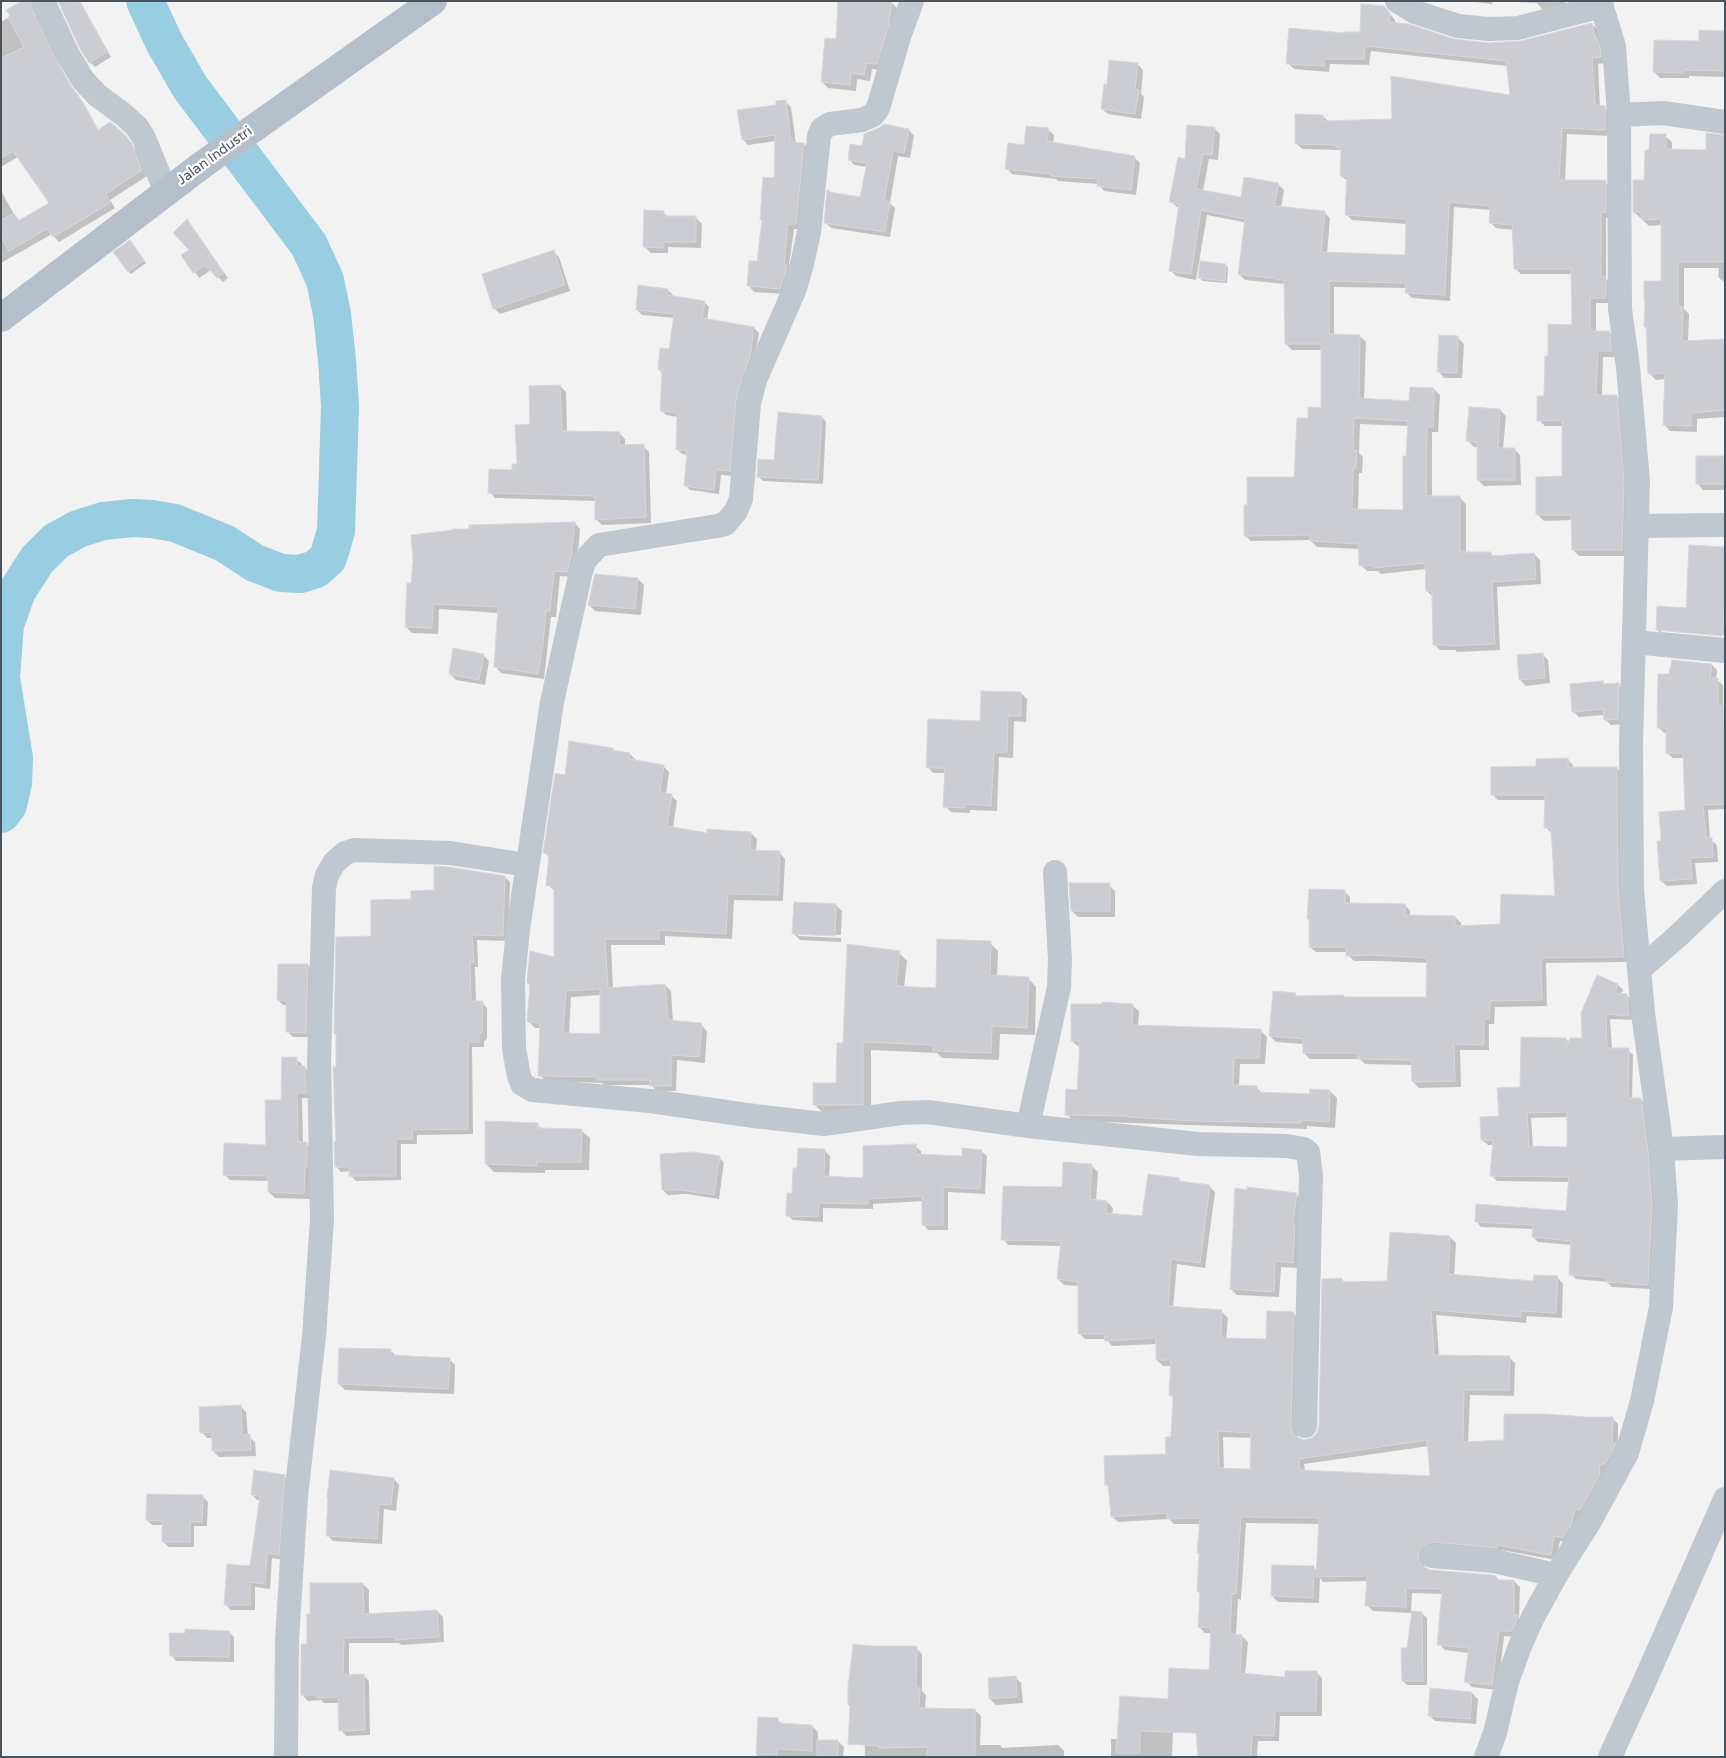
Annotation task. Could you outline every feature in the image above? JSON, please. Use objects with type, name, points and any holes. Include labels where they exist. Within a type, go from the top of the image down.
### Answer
[{"type":"main road","name":"Jalan Industri","points":[[1,318],[202,165],[433,1]]},
{"type":"street","points":[[43,1],[68,55],[83,80],[97,95],[137,127],[144,138],[166,192]]},
{"type":"street","points":[[912,1],[878,108],[873,115],[862,120],[830,124],[822,129],[819,136],[809,232],[802,264],[794,291],[755,380],[749,404],[741,499],[736,511],[724,524],[717,526],[599,545],[585,560],[581,570],[552,702],[527,865],[513,978],[514,1040],[519,1076],[522,1084],[532,1090],[650,1101],[824,1124],[883,1115],[928,1112],[1028,1126],[1198,1144],[1287,1146],[1304,1149],[1308,1152],[1311,1175],[1305,1426]]},
{"type":"street","points":[[1397,1],[1415,12],[1458,26],[1489,29],[1518,28],[1601,4],[1614,46],[1619,114],[1620,309],[1628,367],[1638,481],[1631,746],[1632,889],[1642,1013],[1662,1149],[1666,1205],[1661,1307],[1642,1401],[1627,1453],[1532,1619],[1507,1682],[1486,1757]]},
{"type":"street","points":[[1619,114],[1663,113],[1725,122]]},
{"type":"street","points":[[1638,526],[1725,525]]},
{"type":"street","points":[[1634,642],[1725,651]]},
{"type":"street","points":[[286,1757],[287,1640],[296,1496],[314,1336],[322,1219],[319,1061],[324,888],[327,875],[334,863],[346,853],[355,850],[450,853],[527,865]]},
{"type":"street","points":[[1028,1126],[1059,987],[1060,960],[1055,872]]},
{"type":"street","points":[[1639,970],[1725,891]]},
{"type":"street","points":[[1662,1149],[1725,1147]]},
{"type":"street","points":[[1610,1757],[1725,1499]]},
{"type":"street","points":[[1432,1556],[1494,1561],[1556,1575]]},
{"type":"building","points":[[22,1],[30,1],[56,61],[98,130],[110,122],[126,136],[132,144],[142,170],[106,194],[110,203],[53,237],[47,229],[9,251],[1,237],[1,220],[14,213],[18,221],[49,203],[13,151],[1,158],[1,58],[24,47],[6,10]]},
{"type":"building","points":[[58,1],[79,1],[107,52],[89,63],[80,49]]},
{"type":"building","points":[[838,1],[892,1],[889,24],[877,64],[866,63],[864,75],[851,73],[850,85],[821,82],[825,38],[836,39]]},
{"type":"building","points":[[1361,4],[1384,6],[1390,13],[1389,22],[1409,24],[1454,39],[1488,43],[1521,41],[1592,23],[1595,38],[1597,38],[1600,47],[1601,57],[1592,58],[1595,105],[1605,106],[1605,130],[1562,128],[1559,180],[1606,180],[1606,212],[1601,212],[1601,277],[1606,277],[1606,298],[1590,298],[1590,331],[1609,331],[1612,351],[1598,351],[1596,395],[1617,395],[1624,481],[1622,550],[1572,550],[1571,515],[1536,515],[1536,477],[1562,476],[1562,420],[1537,421],[1537,396],[1544,396],[1545,356],[1548,356],[1548,324],[1572,325],[1571,269],[1514,269],[1512,225],[1489,223],[1490,206],[1449,202],[1445,295],[1405,293],[1406,283],[1329,281],[1329,334],[1360,335],[1359,398],[1409,401],[1410,387],[1434,388],[1433,427],[1427,427],[1426,496],[1460,496],[1460,552],[1491,552],[1491,556],[1534,553],[1536,579],[1492,582],[1495,644],[1433,645],[1432,591],[1426,591],[1425,563],[1373,568],[1373,565],[1359,566],[1358,544],[1310,541],[1310,535],[1244,536],[1244,505],[1247,505],[1247,477],[1294,477],[1297,418],[1308,418],[1308,407],[1321,408],[1321,344],[1285,344],[1284,280],[1238,274],[1245,219],[1201,210],[1191,274],[1169,271],[1179,204],[1169,202],[1178,157],[1185,159],[1187,125],[1215,127],[1212,155],[1203,154],[1196,189],[1241,197],[1244,177],[1279,183],[1274,206],[1325,211],[1321,252],[1405,255],[1406,219],[1345,215],[1347,176],[1340,176],[1341,148],[1336,148],[1336,145],[1295,144],[1295,114],[1323,115],[1323,121],[1392,119],[1391,76],[1510,95],[1506,61],[1365,46],[1364,59],[1324,59],[1324,66],[1286,64],[1289,28],[1344,33],[1360,32]],"holes":[[[1354,418],[1408,421],[1406,456],[1403,456],[1403,510],[1352,509],[1353,468],[1356,468],[1357,450],[1353,450]]]},
{"type":"building","points":[[1699,30],[1725,31],[1725,71],[1684,70],[1684,73],[1653,72],[1654,40],[1699,41]]},
{"type":"building","points":[[1109,60],[1138,63],[1135,89],[1139,90],[1135,114],[1101,109],[1104,84],[1107,85]]},
{"type":"building","points":[[786,100],[791,142],[804,143],[796,224],[788,224],[784,263],[786,264],[786,270],[780,289],[747,286],[749,261],[757,261],[762,220],[760,220],[763,177],[774,178],[775,135],[742,140],[737,110],[776,105],[776,101]]},
{"type":"building","points":[[884,124],[909,129],[904,153],[893,151],[884,201],[890,202],[885,232],[824,223],[827,190],[829,192],[860,197],[867,163],[848,160],[850,144],[862,146],[864,134]]},
{"type":"building","points":[[1026,126],[1049,128],[1047,141],[1135,156],[1131,190],[1097,186],[1098,179],[1051,176],[1051,174],[1005,169],[1008,143],[1024,145]]},
{"type":"building","points":[[1706,133],[1725,135],[1725,262],[1678,262],[1678,306],[1683,307],[1682,341],[1725,339],[1725,410],[1691,413],[1691,426],[1663,425],[1665,373],[1648,374],[1646,327],[1644,327],[1644,281],[1661,281],[1661,219],[1642,220],[1641,212],[1633,212],[1633,180],[1644,180],[1645,150],[1649,150],[1650,134],[1666,134],[1666,149],[1706,150]]},
{"type":"building","points":[[644,210],[664,211],[664,216],[696,216],[696,242],[663,242],[663,248],[643,247]]},
{"type":"building","points":[[187,219],[224,273],[217,278],[205,265],[193,273],[181,255],[189,250],[173,233]]},
{"type":"building","points":[[130,240],[144,260],[128,272],[113,252]]},
{"type":"building","points":[[554,250],[565,285],[493,309],[482,274]]},
{"type":"building","points":[[1200,261],[1226,264],[1225,281],[1198,278]]},
{"type":"building","points":[[638,285],[668,289],[668,295],[705,301],[702,318],[754,327],[750,357],[742,377],[736,401],[730,471],[716,470],[714,490],[684,486],[687,450],[676,450],[677,413],[660,411],[662,370],[658,370],[660,348],[669,349],[674,314],[636,310]]},
{"type":"building","points":[[1439,335],[1458,336],[1457,373],[1437,372]]},
{"type":"building","points":[[560,385],[562,431],[620,432],[619,445],[644,444],[646,517],[595,520],[595,496],[488,493],[489,469],[512,470],[512,464],[517,464],[515,425],[530,424],[529,386]]},
{"type":"building","points":[[1469,407],[1500,409],[1498,448],[1515,448],[1515,480],[1477,480],[1477,442],[1466,441]]},
{"type":"building","points":[[778,412],[822,416],[818,480],[757,477],[758,459],[774,460]]},
{"type":"building","points":[[1696,456],[1725,456],[1725,484],[1696,484]]},
{"type":"building","points":[[575,522],[571,557],[567,572],[554,571],[550,611],[546,611],[538,674],[494,667],[498,607],[433,604],[432,628],[405,627],[407,583],[411,583],[413,561],[411,535],[453,529],[469,529],[469,525]]},
{"type":"building","points":[[1689,545],[1725,547],[1725,609],[1722,636],[1656,630],[1657,606],[1686,608]]},
{"type":"building","points":[[595,574],[638,578],[635,609],[588,605]]},
{"type":"building","points":[[453,648],[484,654],[479,680],[449,674]]},
{"type":"building","points":[[1543,653],[1545,678],[1519,680],[1517,655]]},
{"type":"building","points":[[1672,660],[1712,664],[1710,678],[1718,678],[1718,706],[1723,706],[1725,733],[1725,804],[1703,805],[1706,838],[1712,838],[1713,857],[1690,858],[1692,879],[1660,881],[1657,841],[1661,841],[1659,812],[1685,810],[1683,753],[1666,753],[1666,728],[1657,728],[1658,674],[1669,674]]},
{"type":"building","points":[[1603,681],[1603,684],[1619,683],[1618,719],[1604,720],[1603,709],[1572,712],[1570,684]]},
{"type":"building","points":[[981,691],[1021,692],[1021,716],[1008,716],[1007,752],[994,752],[991,806],[965,804],[965,808],[943,807],[945,768],[926,768],[928,719],[980,721]]},
{"type":"building","points":[[569,741],[613,748],[613,750],[630,753],[629,759],[664,765],[660,792],[672,794],[667,826],[707,833],[707,829],[751,832],[750,850],[780,851],[778,895],[728,894],[726,934],[659,930],[659,939],[605,939],[608,988],[665,984],[668,1020],[702,1023],[699,1057],[671,1055],[671,1086],[650,1086],[650,1080],[597,1080],[597,1077],[538,1076],[540,1023],[527,1022],[530,984],[527,983],[527,980],[530,951],[554,957],[554,886],[546,886],[549,854],[543,853],[555,773],[565,775]],"holes":[[[600,989],[600,1034],[563,1033],[566,991]]]},
{"type":"building","points":[[1568,758],[1568,767],[1617,767],[1618,889],[1624,957],[1541,958],[1542,1000],[1490,1001],[1489,1019],[1484,1019],[1484,1045],[1454,1044],[1455,1081],[1412,1082],[1411,1060],[1358,1059],[1358,1053],[1303,1053],[1303,1039],[1269,1036],[1273,991],[1296,993],[1295,996],[1426,997],[1427,958],[1372,955],[1346,956],[1346,947],[1309,947],[1309,919],[1307,919],[1309,889],[1345,890],[1345,903],[1405,904],[1405,915],[1455,916],[1455,926],[1500,924],[1501,894],[1555,896],[1551,828],[1544,828],[1545,795],[1491,795],[1491,767],[1536,766],[1536,759]]},
{"type":"building","points":[[434,866],[505,876],[503,936],[472,935],[474,962],[470,962],[471,1001],[483,1001],[482,1032],[479,1036],[479,1042],[468,1042],[468,1129],[412,1130],[412,1139],[396,1139],[396,1176],[349,1176],[349,1167],[335,1167],[333,1067],[336,1067],[336,1033],[334,1034],[336,937],[371,936],[371,900],[411,899],[411,891],[434,890]]},
{"type":"building","points":[[1069,883],[1110,883],[1110,911],[1071,911]]},
{"type":"building","points":[[794,902],[836,904],[835,936],[792,934]]},
{"type":"building","points":[[937,939],[991,941],[990,975],[1029,977],[1027,1028],[992,1026],[991,1053],[933,1051],[933,1045],[863,1042],[863,1105],[813,1105],[813,1083],[836,1083],[837,1043],[843,1043],[847,944],[900,951],[896,986],[936,988]]},
{"type":"building","points":[[278,964],[308,964],[306,1033],[286,1032],[286,1000],[277,1000]]},
{"type":"building","points":[[1597,975],[1618,984],[1615,993],[1627,994],[1629,1016],[1606,1014],[1607,1048],[1629,1048],[1628,1098],[1641,1098],[1648,1150],[1652,1205],[1648,1285],[1606,1282],[1606,1277],[1569,1275],[1571,1241],[1532,1237],[1533,1225],[1475,1222],[1476,1204],[1566,1211],[1569,1177],[1490,1176],[1493,1140],[1481,1140],[1480,1117],[1499,1116],[1497,1088],[1520,1087],[1521,1037],[1566,1038],[1566,1047],[1570,1038],[1582,1038],[1581,1013]],"holes":[[[1567,1112],[1567,1147],[1529,1146],[1527,1113]]]},
{"type":"building","points":[[1102,1002],[1133,1004],[1132,1025],[1261,1029],[1259,1058],[1234,1058],[1233,1085],[1257,1086],[1257,1092],[1309,1094],[1310,1089],[1330,1090],[1329,1122],[1301,1120],[1301,1123],[1193,1121],[1128,1116],[1065,1115],[1066,1089],[1077,1090],[1080,1041],[1071,1041],[1071,1004],[1102,1004]]},
{"type":"building","points":[[282,1057],[297,1057],[297,1066],[305,1066],[306,1093],[297,1093],[298,1142],[307,1142],[304,1194],[268,1192],[268,1176],[223,1175],[224,1143],[266,1145],[265,1100],[281,1100]]},
{"type":"building","points":[[485,1121],[538,1123],[538,1128],[582,1129],[581,1162],[537,1162],[537,1166],[485,1164]]},
{"type":"building","points":[[916,1144],[916,1154],[962,1156],[962,1148],[982,1150],[980,1189],[943,1187],[943,1225],[922,1225],[922,1196],[868,1199],[868,1204],[819,1203],[818,1217],[786,1216],[787,1193],[792,1193],[793,1168],[797,1168],[798,1148],[825,1149],[824,1176],[863,1178],[863,1146]]},
{"type":"building","points":[[692,1152],[720,1156],[714,1195],[681,1190],[662,1190],[660,1154]]},
{"type":"building","points":[[1063,1162],[1092,1164],[1090,1199],[1107,1201],[1106,1213],[1142,1216],[1148,1174],[1210,1185],[1200,1263],[1171,1259],[1168,1306],[1222,1310],[1221,1338],[1266,1339],[1267,1311],[1294,1312],[1291,1426],[1293,1433],[1304,1440],[1312,1438],[1317,1433],[1319,1426],[1322,1279],[1342,1278],[1342,1282],[1387,1281],[1390,1232],[1450,1236],[1448,1274],[1533,1281],[1534,1275],[1558,1276],[1556,1313],[1521,1311],[1521,1317],[1431,1310],[1434,1355],[1510,1356],[1509,1390],[1464,1390],[1463,1442],[1504,1440],[1504,1414],[1613,1417],[1612,1443],[1616,1443],[1614,1448],[1605,1464],[1600,1464],[1599,1476],[1580,1510],[1575,1509],[1571,1525],[1563,1538],[1554,1536],[1551,1555],[1497,1545],[1497,1548],[1433,1542],[1426,1544],[1420,1549],[1418,1554],[1419,1561],[1430,1570],[1492,1575],[1496,1576],[1496,1580],[1514,1580],[1514,1615],[1518,1615],[1518,1617],[1512,1631],[1499,1631],[1492,1685],[1464,1682],[1469,1648],[1437,1645],[1442,1589],[1406,1588],[1406,1607],[1365,1606],[1367,1576],[1316,1577],[1319,1518],[1241,1517],[1236,1594],[1232,1594],[1230,1634],[1242,1635],[1240,1673],[1285,1677],[1285,1671],[1317,1671],[1316,1711],[1275,1711],[1274,1736],[1252,1735],[1251,1757],[1198,1757],[1196,1733],[1140,1731],[1140,1753],[1116,1753],[1120,1696],[1168,1699],[1169,1668],[1209,1670],[1211,1628],[1198,1627],[1200,1592],[1197,1592],[1199,1553],[1197,1553],[1200,1518],[1167,1519],[1167,1513],[1111,1517],[1108,1485],[1105,1485],[1104,1456],[1166,1454],[1165,1437],[1171,1437],[1173,1396],[1169,1395],[1171,1360],[1156,1360],[1156,1338],[1105,1341],[1104,1334],[1078,1334],[1078,1282],[1057,1279],[1061,1241],[1001,1240],[1003,1186],[1062,1187]],"holes":[[[1218,1431],[1251,1433],[1250,1469],[1219,1468]],[[1427,1440],[1430,1476],[1300,1470],[1299,1459]]]},
{"type":"building","points":[[1247,1187],[1297,1193],[1293,1225],[1295,1225],[1293,1263],[1275,1261],[1274,1292],[1230,1289],[1235,1188],[1247,1190]]},
{"type":"building","points":[[339,1348],[391,1349],[390,1355],[450,1358],[448,1389],[338,1384]]},
{"type":"building","points":[[241,1405],[242,1435],[250,1434],[251,1450],[212,1451],[212,1432],[200,1433],[199,1407]]},
{"type":"building","points":[[254,1470],[285,1475],[279,1555],[267,1553],[265,1584],[250,1582],[250,1605],[224,1605],[227,1564],[250,1566],[260,1496],[251,1495]]},
{"type":"building","points":[[330,1470],[394,1478],[391,1505],[379,1504],[377,1539],[326,1536]]},
{"type":"building","points":[[147,1494],[203,1495],[202,1522],[190,1522],[190,1542],[162,1542],[162,1521],[146,1520]]},
{"type":"building","points":[[1272,1565],[1314,1566],[1313,1598],[1271,1596]]},
{"type":"building","points":[[310,1583],[363,1583],[364,1614],[437,1610],[439,1637],[395,1640],[395,1637],[344,1638],[343,1675],[364,1674],[365,1730],[339,1731],[338,1697],[317,1698],[317,1695],[301,1695],[301,1644],[307,1644],[307,1614],[310,1614]]},
{"type":"building","points":[[1412,1611],[1422,1612],[1423,1681],[1402,1681],[1401,1648],[1407,1648]]},
{"type":"building","points":[[185,1629],[230,1631],[229,1657],[170,1656],[169,1633],[185,1633]]},
{"type":"building","points":[[853,1644],[917,1646],[916,1688],[920,1688],[919,1708],[975,1709],[975,1757],[926,1757],[928,1747],[879,1748],[879,1746],[848,1744],[850,1705],[848,1705],[848,1681]]},
{"type":"building","points":[[1016,1676],[1017,1697],[989,1699],[988,1678]]},
{"type":"building","points":[[1430,1688],[1472,1692],[1470,1719],[1428,1716]]},
{"type":"building","points":[[758,1717],[778,1718],[778,1723],[812,1725],[812,1751],[777,1749],[777,1755],[756,1754]]},
{"type":"building","points":[[817,1740],[838,1740],[838,1757],[817,1756]]},
{"type":"waterway","points":[[1,676],[5,625],[17,591],[37,560],[56,541],[78,529],[103,521],[133,518],[175,523],[224,543],[255,563],[281,573],[300,574],[316,569],[328,558],[336,531],[340,406],[332,314],[325,280],[309,245],[190,87],[164,42],[145,1]]},
{"type":"waterway","points":[[1,678],[14,758],[13,783],[8,805],[1,814]]}]
